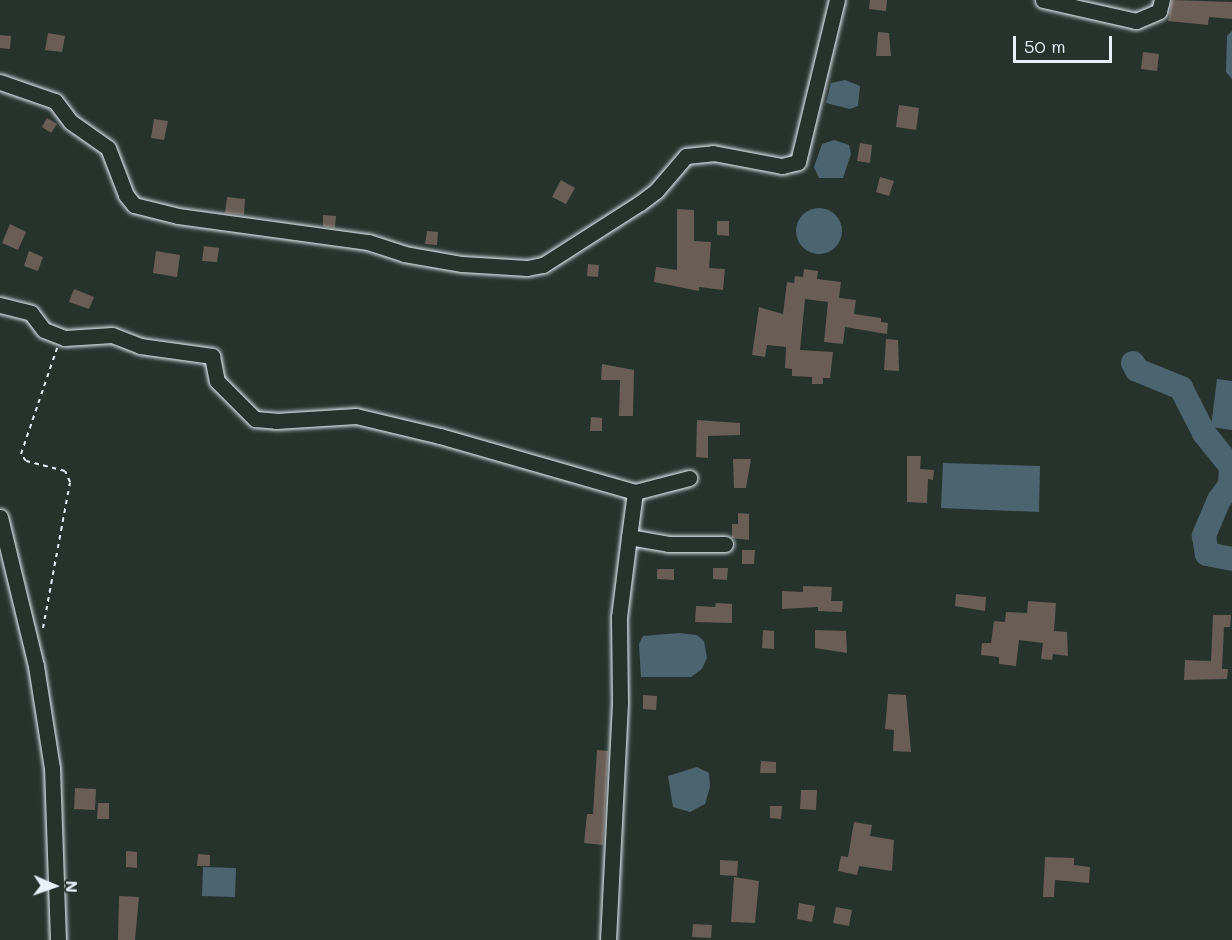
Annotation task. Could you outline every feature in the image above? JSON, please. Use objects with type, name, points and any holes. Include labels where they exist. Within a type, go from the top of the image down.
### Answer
[{"type":"street","points":[[0,82],[55,101],[72,122],[108,148],[134,205],[178,216],[368,242],[404,254],[462,264],[527,268],[543,265],[648,197],[686,156],[713,153],[782,166],[798,162],[837,0]]},
{"type":"street","points":[[1042,0],[1136,21],[1159,11],[1162,0]]},
{"type":"street","points":[[0,305],[31,312],[44,330],[61,337],[92,339],[112,335],[140,346],[212,356],[217,381],[255,419],[276,421],[356,416],[440,436],[635,492],[689,478]]},
{"type":"street","points":[[608,940],[620,702],[619,616],[635,492]]},
{"type":"street","points":[[0,517],[36,666],[52,768],[58,940]]},
{"type":"street","points":[[628,537],[668,544],[725,544]]},
{"type":"path","points":[[42,633],[70,482],[65,471],[26,461],[21,454],[61,337]]},
{"type":"water","points":[[1232,31],[1232,79],[1226,72],[1227,36]]},
{"type":"water","points":[[845,80],[860,86],[858,106],[850,109],[826,103],[831,83]]},
{"type":"water","points":[[834,140],[849,145],[851,154],[843,178],[819,178],[814,167],[822,144]]},
{"type":"water","points":[[819,208],[835,215],[842,231],[835,247],[819,254],[803,247],[796,231],[803,215]]},
{"type":"water","points":[[1217,379],[1232,381],[1232,430],[1211,427]]},
{"type":"water","points":[[943,463],[1040,466],[1039,512],[941,508]]},
{"type":"water","points":[[679,633],[697,635],[704,641],[707,658],[702,669],[691,677],[641,677],[639,644],[643,636]]},
{"type":"water","points":[[697,767],[709,773],[710,787],[705,804],[690,812],[673,807],[668,776]]},
{"type":"water","points":[[203,867],[236,868],[235,897],[202,896]]},
{"type":"building","points":[[870,0],[887,0],[886,11],[869,9]]},
{"type":"building","points":[[1172,0],[1232,2],[1232,19],[1209,17],[1208,25],[1168,21]]},
{"type":"building","points":[[878,32],[889,33],[891,56],[876,56]]},
{"type":"building","points":[[48,33],[65,36],[62,52],[45,50]]},
{"type":"building","points":[[0,35],[11,36],[10,49],[0,48]]},
{"type":"building","points":[[1143,52],[1159,54],[1157,71],[1141,69]]},
{"type":"building","points":[[899,105],[919,108],[916,130],[896,127]]},
{"type":"building","points":[[47,118],[57,124],[51,133],[42,127]]},
{"type":"building","points":[[154,119],[168,121],[164,140],[151,138]]},
{"type":"building","points":[[860,143],[872,145],[870,163],[857,161]]},
{"type":"building","points":[[880,177],[894,181],[889,196],[876,192]]},
{"type":"building","points":[[561,180],[575,188],[566,204],[552,197]]},
{"type":"building","points":[[227,197],[245,199],[244,215],[225,213]]},
{"type":"building","points":[[677,209],[694,210],[694,241],[711,242],[709,268],[725,269],[723,290],[699,287],[699,291],[654,282],[656,267],[677,270]]},
{"type":"building","points":[[323,215],[336,216],[335,228],[323,226]]},
{"type":"building","points":[[717,221],[729,221],[729,236],[717,235]]},
{"type":"building","points":[[10,224],[26,232],[18,250],[2,243]]},
{"type":"building","points":[[427,231],[438,232],[437,245],[425,244]]},
{"type":"building","points":[[204,246],[219,248],[217,262],[202,261]]},
{"type":"building","points":[[29,251],[43,257],[38,271],[24,266]]},
{"type":"building","points":[[156,251],[180,255],[177,277],[153,273]]},
{"type":"building","points":[[588,264],[599,265],[598,277],[587,276]]},
{"type":"building","points":[[804,269],[818,271],[817,279],[841,282],[839,298],[856,300],[854,314],[881,318],[881,322],[888,323],[887,334],[845,327],[843,344],[824,342],[828,302],[805,299],[800,350],[833,352],[830,378],[823,378],[823,384],[812,384],[812,377],[792,376],[792,369],[785,368],[786,347],[767,345],[765,357],[752,355],[759,307],[783,314],[787,282],[794,283],[795,276],[803,277]]},
{"type":"building","points":[[74,289],[94,297],[89,309],[69,302]]},
{"type":"building","points":[[886,339],[898,340],[899,371],[884,370]]},
{"type":"building","points":[[602,364],[634,370],[633,416],[619,416],[620,380],[601,380]]},
{"type":"building","points":[[591,417],[602,418],[602,431],[590,431]]},
{"type":"building","points":[[697,420],[740,423],[740,435],[708,436],[708,458],[696,457]]},
{"type":"building","points":[[907,456],[921,456],[920,469],[934,470],[933,480],[928,479],[927,503],[907,502]]},
{"type":"building","points":[[733,459],[751,459],[746,488],[734,488]]},
{"type":"building","points":[[738,513],[749,514],[749,540],[732,538],[732,524],[738,524]]},
{"type":"building","points":[[742,550],[755,550],[754,564],[742,564]]},
{"type":"building","points":[[713,568],[728,568],[727,580],[713,579]]},
{"type":"building","points":[[657,569],[674,569],[674,580],[657,579]]},
{"type":"building","points":[[803,586],[832,587],[831,601],[843,601],[842,612],[818,611],[818,607],[782,609],[782,591],[803,592]]},
{"type":"building","points":[[956,594],[986,597],[985,611],[955,606]]},
{"type":"building","points":[[1028,601],[1056,603],[1054,631],[1067,632],[1068,656],[1053,654],[1052,660],[1041,659],[1043,643],[1019,640],[1016,666],[999,664],[999,657],[981,655],[982,643],[991,643],[994,621],[1005,622],[1006,612],[1027,613]]},
{"type":"building","points":[[716,603],[732,604],[732,623],[695,622],[696,606],[715,607]]},
{"type":"building","points":[[1213,615],[1231,615],[1230,627],[1224,627],[1222,669],[1228,669],[1227,679],[1184,680],[1185,660],[1211,661]]},
{"type":"building","points":[[763,630],[774,631],[774,649],[762,648]]},
{"type":"building","points":[[815,630],[846,631],[847,653],[815,648]]},
{"type":"building","points":[[888,694],[906,695],[911,752],[893,751],[894,730],[885,729]]},
{"type":"building","points":[[643,695],[657,696],[656,710],[643,709]]},
{"type":"building","points":[[597,750],[608,751],[603,845],[584,843],[587,814],[593,814]]},
{"type":"building","points":[[761,761],[776,762],[776,773],[760,773]]},
{"type":"building","points":[[75,788],[96,789],[95,810],[74,809]]},
{"type":"building","points":[[801,790],[817,790],[816,810],[800,809]]},
{"type":"building","points":[[98,803],[109,803],[109,819],[97,819]]},
{"type":"building","points":[[770,806],[782,806],[781,819],[770,818]]},
{"type":"building","points":[[854,822],[872,825],[870,836],[894,840],[892,871],[859,866],[857,875],[838,871],[841,856],[848,857]]},
{"type":"building","points":[[126,851],[137,852],[137,868],[126,867]]},
{"type":"building","points":[[198,854],[210,855],[210,866],[197,866]]},
{"type":"building","points":[[1045,857],[1074,858],[1074,865],[1090,867],[1089,883],[1055,880],[1054,897],[1043,897]]},
{"type":"building","points":[[720,860],[738,861],[737,876],[720,875]]},
{"type":"building","points":[[734,877],[759,881],[755,923],[731,922]]},
{"type":"building","points":[[119,896],[139,897],[135,940],[118,940]]},
{"type":"building","points":[[799,903],[815,906],[812,922],[797,919]]},
{"type":"building","points":[[836,907],[852,910],[849,926],[833,923]]},
{"type":"building","points":[[693,924],[712,925],[711,938],[692,937]]},
{"type":"waterway","points":[[1133,363],[1137,370],[1181,388],[1204,433],[1231,467],[1230,485],[1219,500],[1204,536],[1207,554],[1232,559]]}]
